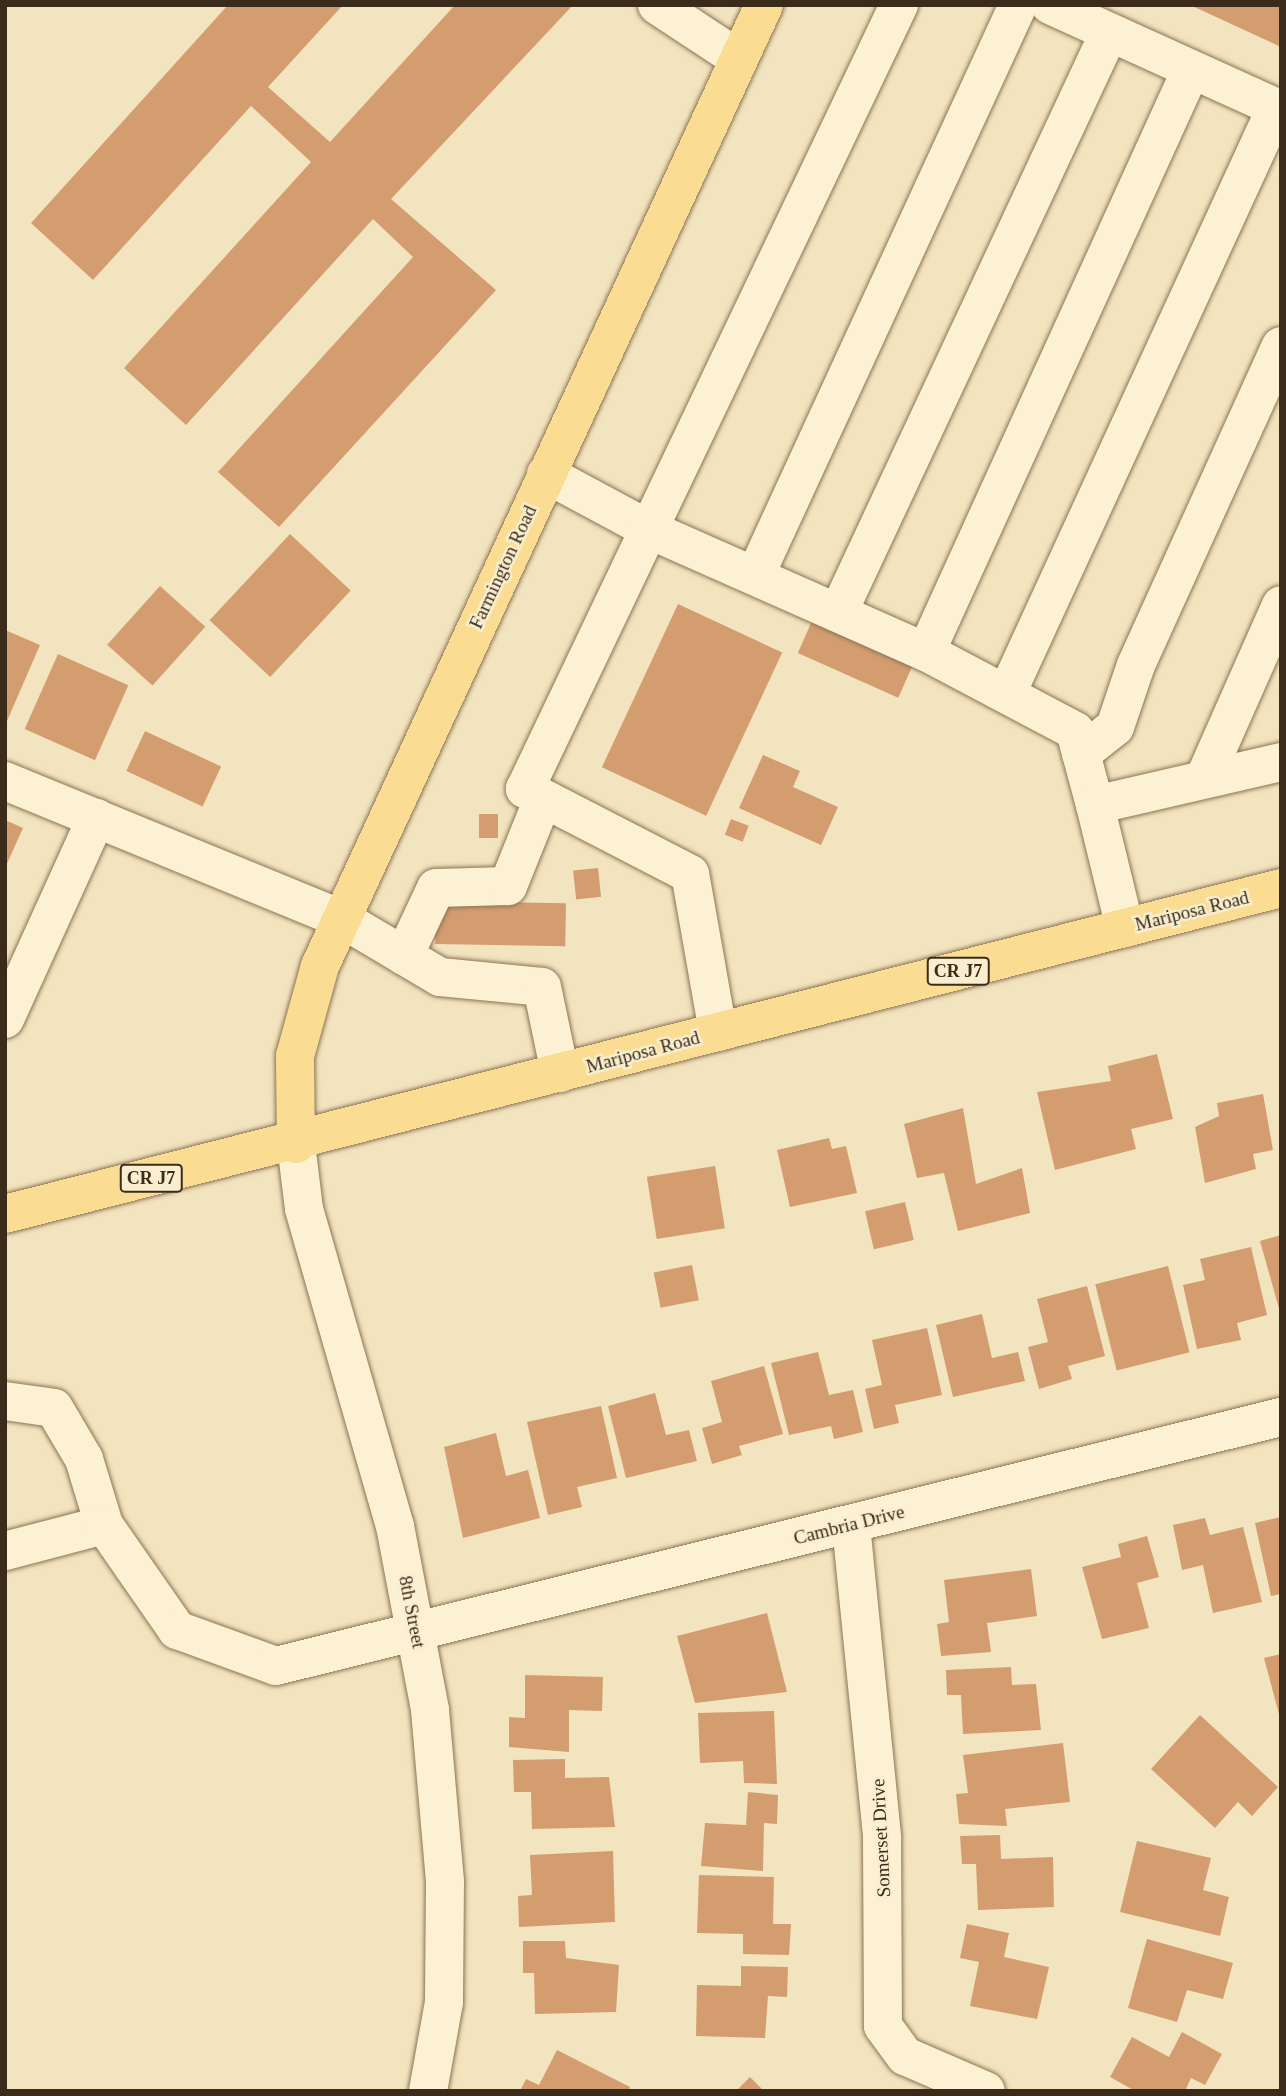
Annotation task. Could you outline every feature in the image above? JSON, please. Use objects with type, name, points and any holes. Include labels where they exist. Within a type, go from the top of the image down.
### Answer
[{"type":"main road","name":"Farmington Road","points":[[296,1144],[295,1056],[312,991],[342,919],[545,474],[764,5]]},
{"type":"main road","name":"Mariposa Road","points":[[5,1214],[296,1144],[560,1073],[1281,888]]},
{"type":"street","points":[[657,5],[739,59]]},
{"type":"street","points":[[718,1032],[690,874],[524,789],[899,5]]},
{"type":"street","points":[[755,576],[1018,5]]},
{"type":"street","points":[[1007,693],[1278,109],[1050,5]]},
{"type":"street","points":[[838,613],[1109,33]]},
{"type":"street","points":[[926,652],[1191,70]]},
{"type":"street","points":[[1081,754],[1115,727],[1136,665],[1281,346]]},
{"type":"street","points":[[545,474],[648,529],[926,652],[1074,731],[1125,928]]},
{"type":"street","points":[[1204,779],[1281,605]]},
{"type":"street","points":[[1095,805],[1281,762]]},
{"type":"street","points":[[5,781],[342,919],[440,977],[542,986],[560,1073]]},
{"type":"street","points":[[404,956],[436,888],[508,886],[543,799]]},
{"type":"street","points":[[5,1019],[96,818]]},
{"type":"street","name":"8th Street","points":[[296,1144],[304,1209],[395,1526],[417,1631],[445,1882],[444,2002],[428,2091]]},
{"type":"street","name":"Cambria Drive","points":[[5,1401],[54,1408],[84,1458],[104,1525],[177,1630],[230,1654],[276,1666],[1281,1417]]},
{"type":"street","points":[[5,1551],[104,1525]]},
{"type":"street","name":"Somerset Drive","points":[[850,1525],[882,1838],[883,2026],[905,2056],[986,2091]]},
{"type":"building","points":[[228,5],[343,5],[268,87],[330,142],[455,5],[573,5],[391,199],[496,290],[279,527],[218,472],[413,257],[373,219],[186,425],[124,368],[311,162],[251,106],[93,280],[31,223]]},
{"type":"building","points":[[1190,5],[1281,5],[1281,47]]},
{"type":"building","points":[[290,534],[351,591],[270,677],[210,620]]},
{"type":"building","points":[[160,586],[205,627],[152,686],[107,645]]},
{"type":"building","points":[[678,604],[782,653],[706,816],[602,767]]},
{"type":"building","points":[[812,621],[912,666],[898,698],[798,653]]},
{"type":"building","points":[[5,630],[40,645],[7,721],[5,720]]},
{"type":"building","points":[[58,654],[128,685],[95,760],[25,729]]},
{"type":"building","points":[[145,731],[221,766],[203,806],[126,771]]},
{"type":"building","points":[[763,755],[800,771],[793,787],[838,807],[821,845],[739,808]]},
{"type":"building","points":[[479,814],[498,814],[498,838],[479,838]]},
{"type":"building","points":[[731,819],[749,826],[743,842],[725,835]]},
{"type":"building","points":[[5,820],[23,828],[5,868]]},
{"type":"building","points":[[598,868],[601,897],[576,899],[573,871]]},
{"type":"building","points":[[436,901],[566,903],[565,946],[435,944]]},
{"type":"building","points":[[1157,1054],[1173,1119],[1131,1129],[1136,1149],[1055,1170],[1037,1092],[1111,1081],[1108,1066]]},
{"type":"building","points":[[1263,1094],[1273,1150],[1253,1154],[1256,1169],[1205,1183],[1195,1127],[1219,1116],[1217,1103]]},
{"type":"building","points":[[963,1108],[976,1184],[1022,1168],[1030,1213],[958,1231],[944,1173],[917,1178],[904,1124]]},
{"type":"building","points":[[829,1138],[832,1149],[846,1146],[857,1193],[790,1207],[777,1150]]},
{"type":"building","points":[[715,1166],[725,1228],[657,1239],[647,1177]]},
{"type":"building","points":[[905,1202],[914,1240],[874,1249],[865,1211]]},
{"type":"building","points":[[1281,1235],[1281,1312],[1280,1312],[1260,1241]]},
{"type":"building","points":[[1251,1247],[1267,1315],[1237,1323],[1241,1340],[1197,1349],[1183,1285],[1205,1280],[1200,1259]]},
{"type":"building","points":[[692,1265],[699,1300],[661,1308],[654,1272]]},
{"type":"building","points":[[1168,1266],[1190,1352],[1117,1371],[1095,1284]]},
{"type":"building","points":[[1087,1286],[1105,1356],[1068,1366],[1072,1379],[1039,1389],[1028,1347],[1048,1342],[1037,1299]]},
{"type":"building","points":[[982,1314],[992,1358],[1018,1352],[1025,1381],[953,1397],[936,1325]]},
{"type":"building","points":[[927,1328],[942,1395],[895,1405],[899,1423],[874,1429],[865,1389],[882,1385],[872,1340]]},
{"type":"building","points":[[818,1352],[829,1395],[853,1390],[863,1432],[834,1439],[831,1426],[789,1435],[771,1363]]},
{"type":"building","points":[[764,1366],[783,1434],[739,1446],[742,1455],[712,1464],[702,1428],[722,1422],[711,1381]]},
{"type":"building","points":[[655,1393],[666,1435],[689,1430],[697,1461],[626,1478],[608,1406]]},
{"type":"building","points":[[601,1406],[617,1478],[577,1487],[582,1507],[548,1515],[527,1422]]},
{"type":"building","points":[[496,1433],[506,1476],[528,1470],[540,1518],[463,1538],[444,1447]]},
{"type":"building","points":[[1281,1517],[1281,1594],[1271,1596],[1255,1523]]},
{"type":"building","points":[[1205,1518],[1210,1535],[1243,1527],[1262,1602],[1213,1613],[1203,1565],[1182,1570],[1173,1525]]},
{"type":"building","points":[[1147,1536],[1159,1577],[1137,1583],[1149,1628],[1102,1639],[1082,1567],[1121,1557],[1118,1544]]},
{"type":"building","points":[[1031,1569],[1037,1616],[987,1623],[991,1652],[941,1656],[937,1624],[949,1622],[944,1580]]},
{"type":"building","points":[[767,1613],[787,1692],[695,1703],[677,1636]]},
{"type":"building","points":[[1281,1654],[1281,1718],[1280,1718],[1264,1658]]},
{"type":"building","points":[[1011,1667],[1012,1685],[1036,1684],[1041,1730],[963,1734],[961,1695],[947,1695],[946,1670]]},
{"type":"building","points":[[525,1675],[603,1677],[602,1711],[569,1710],[569,1752],[509,1747],[509,1717],[525,1718]]},
{"type":"building","points":[[774,1711],[777,1784],[744,1783],[743,1761],[700,1763],[698,1713]]},
{"type":"building","points":[[1200,1715],[1278,1787],[1252,1816],[1238,1802],[1215,1828],[1151,1769]]},
{"type":"building","points":[[1063,1743],[1070,1802],[1005,1809],[1007,1826],[959,1824],[956,1794],[968,1793],[963,1755]]},
{"type":"building","points":[[565,1759],[565,1778],[609,1777],[615,1827],[532,1829],[531,1792],[514,1792],[513,1760]]},
{"type":"building","points":[[748,1792],[778,1795],[777,1824],[764,1823],[763,1871],[701,1866],[705,1823],[746,1825]]},
{"type":"building","points":[[1000,1835],[1001,1859],[1053,1857],[1054,1907],[978,1910],[976,1864],[962,1864],[960,1836]]},
{"type":"building","points":[[1137,1841],[1211,1858],[1203,1890],[1229,1897],[1220,1936],[1120,1912]]},
{"type":"building","points":[[613,1851],[615,1922],[519,1927],[518,1896],[532,1895],[530,1855]]},
{"type":"building","points":[[699,1875],[774,1877],[773,1924],[791,1924],[789,1955],[743,1954],[743,1934],[697,1933]]},
{"type":"building","points":[[967,1924],[1009,1933],[1004,1957],[1049,1967],[1037,2019],[970,2006],[979,1962],[960,1958]]},
{"type":"building","points":[[1147,1939],[1233,1963],[1223,1999],[1187,1990],[1177,2022],[1128,2008]]},
{"type":"building","points":[[523,1941],[565,1941],[566,1958],[619,1965],[616,2012],[535,2014],[534,1973],[523,1973]]},
{"type":"building","points":[[741,1966],[788,1967],[787,1997],[768,1996],[765,2038],[696,2036],[697,1985],[741,1986]]},
{"type":"building","points":[[1182,2032],[1222,2054],[1205,2085],[1191,2078],[1185,2091],[1135,2091],[1110,2077],[1132,2037],[1169,2057]]},
{"type":"building","points":[[557,2050],[630,2087],[629,2091],[520,2091],[526,2079],[539,2085]]},
{"type":"building","points":[[750,2077],[764,2091],[736,2091]]}]
